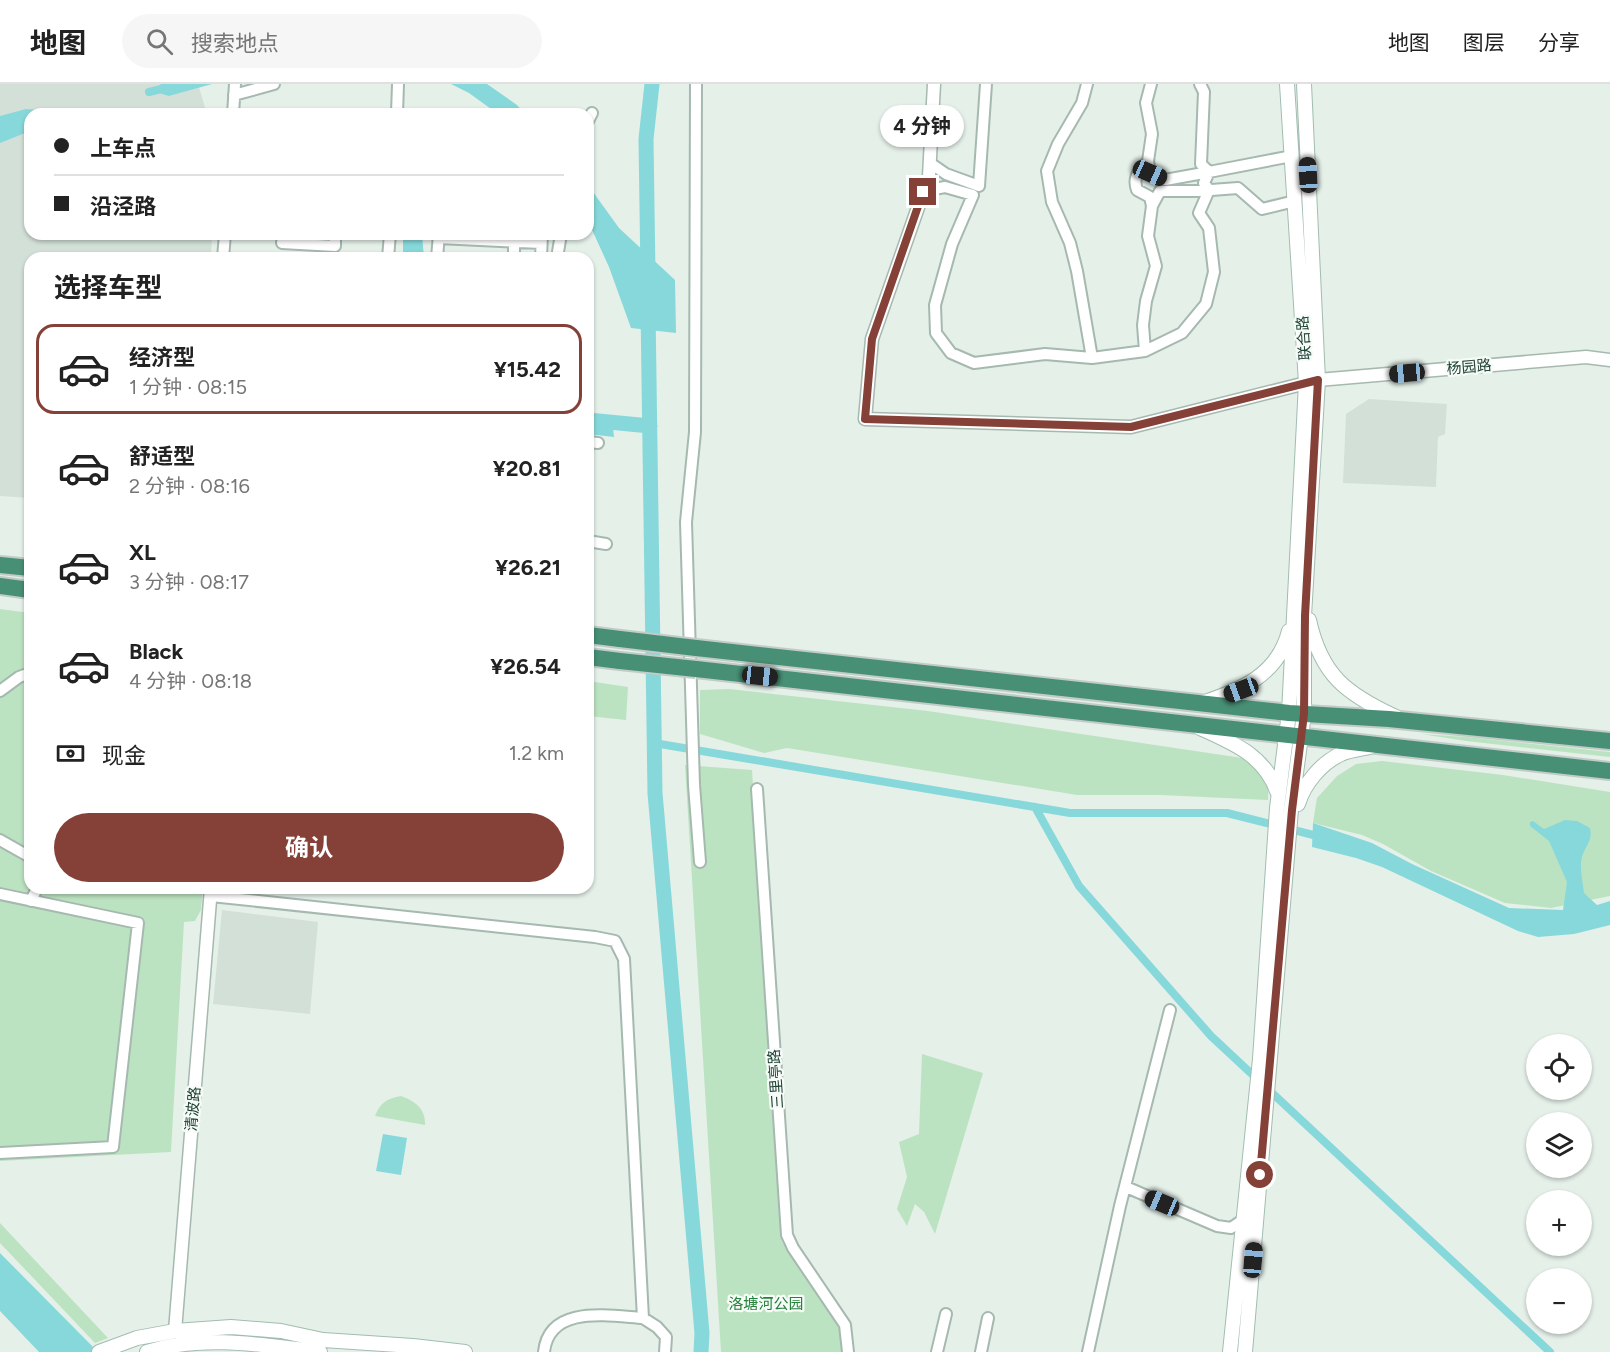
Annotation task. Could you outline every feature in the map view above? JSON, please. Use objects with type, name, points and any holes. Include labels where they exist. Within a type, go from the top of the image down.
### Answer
[{"type":"highway","points":[[0,565],[24,567]]},
{"type":"highway","points":[[0,586],[24,589]]},
{"type":"highway","points":[[594,636],[1296,713],[1610,741]]},
{"type":"highway","points":[[594,658],[1610,771]]},
{"type":"main road","name":"联合路","points":[[1287,84],[1295,201],[1312,382]]},
{"type":"main road","points":[[1265,1060],[1275,844],[1286,807],[1296,713],[1312,382],[1304,84]]},
{"type":"main road","points":[[1202,703],[1241,690],[1260,676],[1279,656],[1300,604]]},
{"type":"main road","points":[[1300,604],[1320,657],[1334,676],[1354,695],[1406,722]]},
{"type":"main road","points":[[1196,726],[1242,747],[1271,775],[1286,807],[1290,844],[1250,1216],[1230,1352]]},
{"type":"main road","points":[[1286,807],[1301,793],[1316,772],[1341,753],[1374,746]]},
{"type":"main road","points":[[1245,1352],[1250,1216]]},
{"type":"main road","points":[[104,1350],[137,1338],[176,1331],[231,1327],[281,1331],[323,1340],[465,1352]]},
{"type":"main road","points":[[147,1352],[164,1347],[238,1342],[320,1352]]},
{"type":"street","points":[[232,108],[234,89],[274,84]]},
{"type":"street","points":[[397,108],[398,84]]},
{"type":"street","points":[[696,84],[694,432],[686,522],[693,767],[700,862]]},
{"type":"street","points":[[923,192],[929,176],[934,84]]},
{"type":"street","points":[[930,163],[946,174],[979,186],[986,84]]},
{"type":"street","points":[[1087,84],[1082,103],[1058,144],[1047,171],[1052,202],[1070,243],[1077,271],[1092,358]]},
{"type":"street","points":[[1151,84],[1146,103],[1152,134],[1148,161],[1150,173],[1165,180],[1292,156]]},
{"type":"street","points":[[1200,84],[1204,92],[1202,164],[1209,172]]},
{"type":"street","points":[[1148,161],[1138,171],[1134,182],[1137,190],[1150,197],[1152,206]]},
{"type":"street","points":[[1209,172],[1204,183],[1209,190]]},
{"type":"street","points":[[923,192],[945,187],[973,195],[952,244],[935,304],[936,333],[951,353],[974,363],[1045,354],[1092,358],[1145,351],[1182,333],[1206,304],[1214,272],[1209,228],[1199,213],[1209,190]]},
{"type":"street","points":[[1145,351],[1143,325],[1146,301],[1156,266],[1148,236],[1152,206],[1160,190],[1238,188],[1262,209],[1295,201]]},
{"type":"street","name":"杨园路","points":[[923,192],[872,339],[865,419],[1131,427],[1312,382],[1586,357],[1610,360]]},
{"type":"street","points":[[282,240],[282,243],[335,246],[335,240]]},
{"type":"street","points":[[594,542],[606,544]]},
{"type":"street","points":[[0,691],[18,676],[24,675]]},
{"type":"street","name":"三里亭路","points":[[757,789],[787,1235],[793,1248],[845,1325],[848,1352]]},
{"type":"street","points":[[0,840],[24,854]]},
{"type":"street","points":[[0,894],[138,923],[113,1147],[0,1153]]},
{"type":"street","points":[[31,901],[34,894]]},
{"type":"street","name":"清波路","points":[[176,1331],[211,894]]},
{"type":"street","points":[[228,894],[615,941],[624,959],[644,1318]]},
{"type":"street","points":[[1088,1352],[1170,1010]]},
{"type":"street","points":[[1126,1188],[1217,1226],[1231,1228],[1250,1216]]},
{"type":"street","points":[[937,1352],[945,1314]]},
{"type":"street","points":[[544,1352],[549,1337],[560,1323],[576,1317],[596,1315],[644,1318],[666,1337],[665,1352]]},
{"type":"street","points":[[981,1352],[988,1318]]},
{"type":"shaded area","points":[[0,84],[198,84],[205,108],[24,108],[24,240],[212,240],[211,252],[24,252],[24,498],[0,496]]},
{"type":"shaded area","points":[[1369,399],[1447,404],[1445,434],[1438,437],[1436,487],[1343,483],[1346,414]]},
{"type":"shaded area","points":[[222,910],[318,922],[310,1014],[213,1004]]},
{"type":"green space","points":[[0,609],[24,612],[24,894],[202,894],[201,910],[195,921],[184,922],[171,1152],[0,1161]]},
{"type":"green space","points":[[594,682],[628,687],[626,720],[594,717]]},
{"type":"green space","points":[[729,689],[928,711],[1269,762],[1268,800],[1160,795],[1077,795],[787,748],[764,753],[700,734],[700,690]]},
{"type":"green space","points":[[1421,734],[1610,752],[1610,757],[1466,741]]},
{"type":"green space","points":[[1382,761],[1503,775],[1610,792],[1610,896],[1551,908],[1505,903],[1431,871],[1362,835],[1313,823],[1317,798],[1337,776],[1356,764]]},
{"type":"green space","name":"洛塘河公园","points":[[685,765],[752,770],[782,1242],[840,1326],[843,1352],[721,1352]]},
{"type":"green space","points":[[922,1054],[983,1073],[935,1234],[924,1212],[915,1204],[907,1226],[897,1209],[907,1177],[899,1142],[919,1134]]},
{"type":"green space","points":[[401,1096],[419,1106],[424,1114],[425,1125],[375,1116],[385,1102]]},
{"type":"green space","points":[[0,1223],[108,1338],[95,1343],[0,1243]]},
{"type":"water","points":[[161,84],[212,84],[169,96],[152,91]]},
{"type":"water","points":[[451,84],[487,84],[520,108],[490,108],[469,93]]},
{"type":"water","points":[[24,110],[24,133],[0,143],[0,116]]},
{"type":"water","points":[[594,193],[619,228],[675,280],[676,333],[631,328],[609,267],[594,234]]},
{"type":"water","points":[[403,240],[422,240],[424,252],[403,252]]},
{"type":"water","points":[[594,416],[612,419],[614,437],[594,435]]},
{"type":"water","points":[[1565,820],[1577,821],[1590,828],[1590,840],[1581,861],[1584,893],[1597,905],[1610,901],[1610,925],[1574,934],[1538,937],[1518,931],[1382,867],[1312,847],[1313,823],[1372,843],[1412,864],[1509,908],[1563,910],[1567,882],[1549,841],[1530,826],[1530,822],[1533,821],[1544,829]]},
{"type":"water","points":[[383,1134],[407,1138],[401,1175],[376,1171]]},
{"type":"water","points":[[0,1253],[98,1352],[39,1352],[0,1311]]},
{"type":"waterway","points":[[149,92],[181,84]]},
{"type":"waterway","points":[[648,274],[646,139],[652,84]]},
{"type":"waterway","points":[[648,310],[655,793],[702,1333],[701,1352]]},
{"type":"waterway","points":[[594,421],[650,426]]},
{"type":"waterway","points":[[654,743],[1070,813],[1227,813],[1321,837]]},
{"type":"waterway","points":[[1035,807],[1079,886],[1211,1036],[1550,1352]]},
{"type":"route","points":[[923,192],[872,339],[865,419],[1131,427],[1318,380],[1305,616],[1304,714],[1292,810],[1260,1175]]}]
